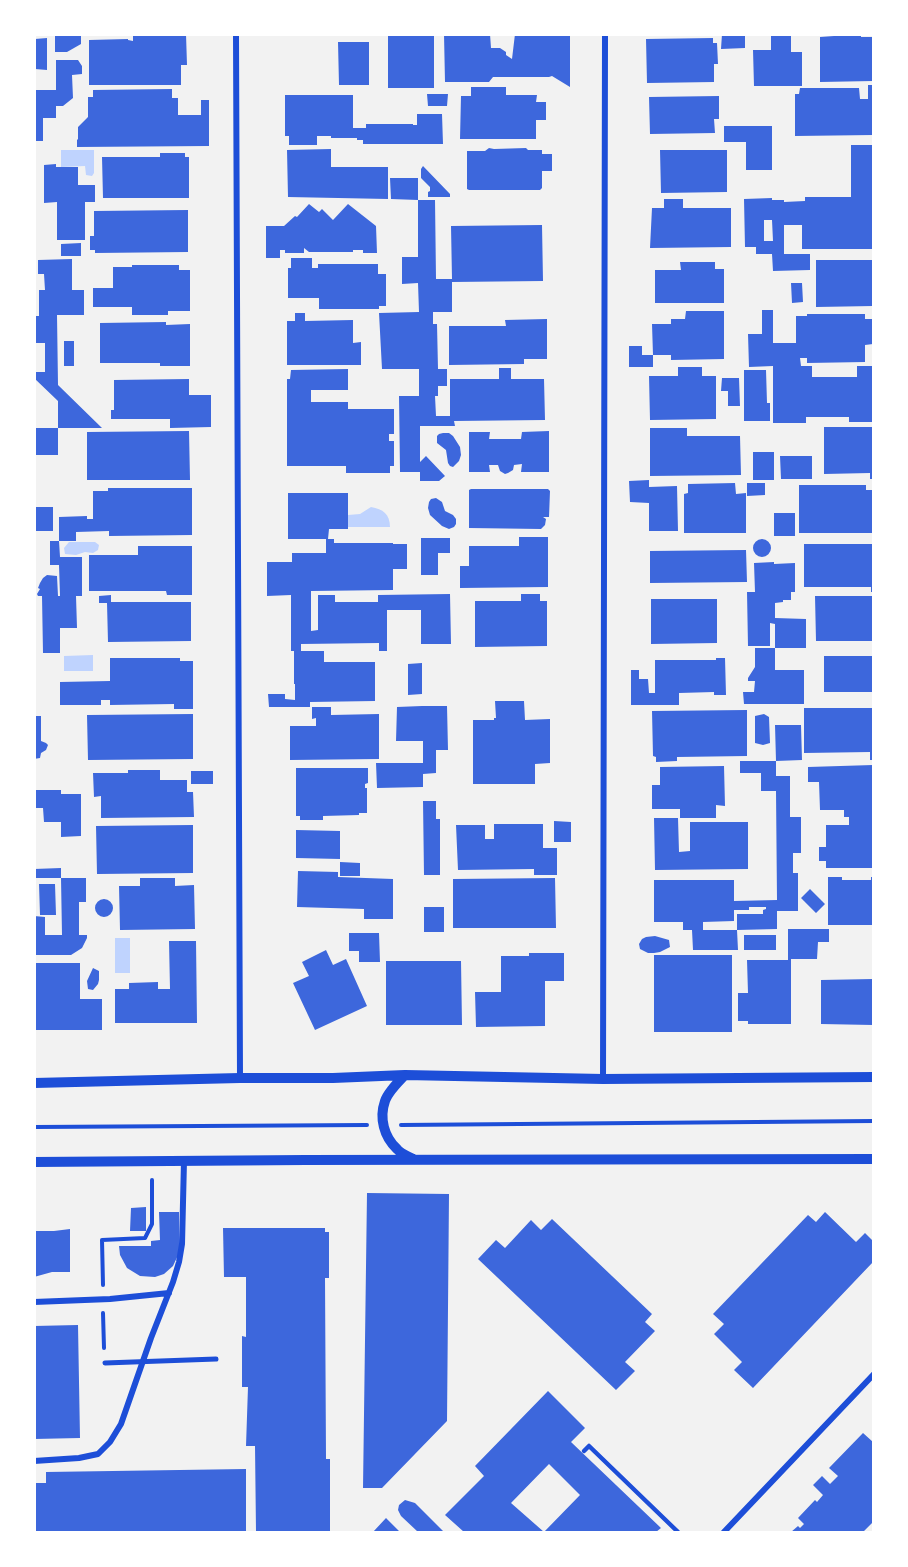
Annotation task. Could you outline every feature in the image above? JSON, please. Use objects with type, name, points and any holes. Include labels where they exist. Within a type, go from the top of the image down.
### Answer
[{"type":"street","points":[[236,34],[240,1078]]},
{"type":"street","points":[[603,1079],[605,34]]},
{"type":"street","points":[[405,1075],[385,1101],[383,1125],[388,1138],[398,1151],[416,1160]]},
{"type":"street","points":[[34,1083],[405,1075],[603,1079],[873,1077]]},
{"type":"street","points":[[34,1162],[873,1159]]},
{"type":"street","points":[[34,1461],[79,1458],[98,1454],[110,1442],[121,1424],[179,1262],[182,1244],[184,1161]]},
{"type":"street","points":[[34,1302],[110,1299],[169,1293]]},
{"type":"street","points":[[105,1363],[216,1359]]},
{"type":"street","points":[[724,1533],[873,1374]]},
{"type":"lane","points":[[585,1450],[589,1446],[678,1533]]},
{"type":"path","points":[[34,1127],[873,1121]]},
{"type":"path","points":[[102,1240],[145,1238],[152,1224],[151,1161]]},
{"type":"water","points":[[61,150],[94,150],[92,176],[86,175],[85,166],[61,167]]},
{"type":"water","points":[[371,507],[385,513],[390,527],[348,527],[348,515],[360,514]]},
{"type":"water","points":[[69,542],[95,542],[99,545],[98,550],[93,553],[65,554],[64,548]]},
{"type":"water","points":[[93,655],[93,671],[64,671],[64,656]]},
{"type":"water","points":[[115,938],[130,938],[130,973],[115,973]]},
{"type":"building","points":[[55,34],[81,35],[81,44],[67,52],[55,52]]},
{"type":"building","points":[[133,34],[186,34],[187,65],[181,65],[181,85],[89,85],[89,40],[128,39],[133,41]]},
{"type":"building","points":[[388,34],[434,34],[434,88],[388,88]]},
{"type":"building","points":[[444,34],[490,34],[491,48],[500,48],[512,59],[515,34],[570,34],[570,87],[552,76],[493,77],[489,82],[445,82]]},
{"type":"building","points":[[722,34],[745,34],[745,48],[721,49]]},
{"type":"building","points":[[771,34],[791,34],[791,52],[802,52],[802,86],[754,86],[753,50],[771,50]]},
{"type":"building","points":[[834,34],[861,34],[861,37],[873,37],[873,81],[820,82],[820,37],[834,36]]},
{"type":"building","points":[[47,38],[47,70],[35,69],[35,39]]},
{"type":"building","points":[[713,38],[713,43],[717,43],[718,64],[714,64],[714,82],[647,83],[646,39]]},
{"type":"building","points":[[338,42],[369,42],[369,85],[339,85]]},
{"type":"building","points":[[56,60],[78,60],[82,66],[82,74],[72,75],[73,98],[63,106],[56,106],[56,118],[43,118],[43,141],[34,141],[34,90],[56,90]]},
{"type":"building","points":[[868,85],[873,85],[873,135],[795,136],[795,94],[799,94],[800,88],[859,88],[860,99],[868,99]]},
{"type":"building","points":[[471,87],[506,87],[506,95],[537,95],[536,102],[546,102],[546,120],[536,120],[536,139],[460,139],[461,96],[471,96]]},
{"type":"building","points":[[172,89],[172,98],[178,98],[178,115],[201,115],[201,100],[209,100],[209,146],[77,147],[78,127],[88,117],[88,97],[93,97],[93,90]]},
{"type":"building","points":[[427,94],[448,94],[447,106],[428,106]]},
{"type":"building","points":[[285,95],[353,95],[353,128],[366,128],[366,124],[417,125],[417,114],[442,114],[443,144],[363,144],[363,140],[357,140],[357,138],[317,136],[317,145],[289,145],[289,136],[285,136]]},
{"type":"building","points":[[719,96],[719,119],[714,119],[715,133],[650,134],[649,97]]},
{"type":"building","points":[[724,126],[772,126],[772,170],[746,170],[746,142],[724,142]]},
{"type":"building","points":[[851,145],[873,145],[873,249],[802,249],[802,225],[784,225],[784,254],[810,254],[810,270],[773,271],[772,254],[756,254],[756,247],[745,247],[744,199],[772,198],[772,200],[784,200],[784,202],[805,201],[805,197],[851,197]],"holes":[[[764,220],[772,220],[773,241],[764,241]]]},
{"type":"building","points":[[489,148],[542,150],[542,154],[552,154],[552,171],[542,171],[540,190],[467,189],[467,151],[485,151]]},
{"type":"building","points":[[331,149],[331,167],[388,167],[388,199],[288,197],[287,150]]},
{"type":"building","points":[[660,150],[727,150],[727,192],[661,193]]},
{"type":"building","points":[[160,153],[185,153],[185,157],[189,157],[189,198],[103,198],[102,157],[160,157]]},
{"type":"building","points":[[56,164],[56,167],[78,167],[78,185],[95,185],[95,202],[85,202],[85,240],[57,240],[57,202],[44,203],[44,165]]},
{"type":"building","points":[[423,166],[450,194],[450,197],[428,197],[430,187],[421,178]]},
{"type":"building","points":[[390,178],[418,178],[418,200],[391,199]]},
{"type":"building","points":[[664,199],[683,199],[683,208],[731,208],[731,247],[650,248],[652,208],[664,208]]},
{"type":"building","points":[[418,200],[435,200],[436,279],[452,279],[451,226],[542,225],[543,281],[452,282],[452,312],[433,312],[433,324],[437,324],[438,369],[447,369],[447,386],[438,386],[438,396],[435,396],[436,416],[450,416],[450,379],[499,379],[499,368],[511,368],[511,379],[544,379],[545,420],[454,421],[455,426],[420,426],[420,462],[426,456],[445,476],[439,481],[420,481],[420,472],[400,472],[399,396],[419,396],[419,369],[382,369],[379,313],[419,312],[418,283],[402,284],[402,257],[418,257]]},
{"type":"building","points":[[309,204],[319,212],[322,209],[333,220],[348,204],[376,226],[377,253],[363,253],[363,250],[309,252],[304,248],[304,253],[285,253],[285,250],[280,250],[280,258],[266,258],[266,226],[284,226],[295,216],[297,217]]},
{"type":"building","points":[[188,210],[188,252],[95,253],[95,250],[90,250],[90,236],[94,236],[94,211]]},
{"type":"building","points":[[81,243],[81,256],[61,256],[61,244]]},
{"type":"building","points":[[291,258],[312,258],[312,268],[318,268],[318,264],[378,264],[378,274],[386,274],[386,306],[379,306],[379,309],[319,309],[319,298],[288,298],[288,268],[291,268]]},
{"type":"building","points":[[72,259],[72,290],[84,290],[84,315],[57,315],[58,385],[102,428],[58,428],[58,401],[34,378],[34,372],[45,372],[45,343],[36,343],[39,290],[45,290],[44,274],[38,274],[38,260]]},
{"type":"building","points":[[816,260],[873,260],[873,306],[816,307]]},
{"type":"building","points":[[680,262],[715,262],[715,269],[724,269],[724,303],[655,303],[655,270],[681,270]]},
{"type":"building","points":[[132,265],[179,265],[179,270],[190,270],[190,311],[168,311],[168,315],[132,315],[132,307],[93,307],[93,288],[113,288],[113,267],[132,267]]},
{"type":"building","points":[[791,283],[802,283],[803,302],[792,303]]},
{"type":"building","points":[[762,310],[773,310],[773,343],[796,343],[796,316],[865,314],[865,319],[873,319],[873,344],[865,345],[865,362],[807,363],[807,358],[800,358],[801,366],[812,366],[812,377],[857,377],[857,366],[873,366],[873,422],[849,422],[849,417],[806,417],[806,423],[773,423],[773,366],[749,367],[748,334],[762,334]]},
{"type":"building","points":[[686,311],[724,311],[724,359],[671,360],[671,355],[653,355],[652,324],[671,324],[671,319],[685,319]]},
{"type":"building","points":[[295,313],[305,313],[305,321],[353,320],[353,343],[361,342],[361,365],[287,365],[287,321],[295,321]]},
{"type":"building","points":[[547,319],[547,359],[524,359],[524,364],[449,365],[449,326],[506,326],[505,320]]},
{"type":"building","points":[[166,322],[166,325],[190,324],[190,366],[160,366],[160,363],[100,363],[100,323]]},
{"type":"building","points":[[64,341],[74,341],[74,366],[64,366]]},
{"type":"building","points":[[629,346],[642,346],[642,355],[653,355],[653,367],[629,367]]},
{"type":"building","points":[[678,367],[702,367],[702,376],[716,376],[716,419],[650,420],[649,376],[678,376]]},
{"type":"building","points":[[348,369],[348,390],[311,390],[311,402],[348,402],[348,409],[394,409],[394,434],[389,434],[389,441],[394,441],[394,466],[390,466],[390,473],[346,473],[346,466],[287,466],[287,379],[290,379],[291,370]]},
{"type":"building","points":[[744,370],[766,370],[770,421],[744,421]]},
{"type":"building","points":[[722,378],[739,378],[740,406],[728,406],[728,391],[721,391]]},
{"type":"building","points":[[189,379],[189,395],[211,395],[211,427],[170,428],[170,419],[111,419],[111,410],[114,410],[114,380]]},
{"type":"building","points":[[824,427],[873,427],[873,479],[870,479],[870,473],[824,474]]},
{"type":"building","points":[[34,428],[58,428],[58,455],[34,455]]},
{"type":"building","points":[[650,428],[687,428],[687,436],[740,436],[741,475],[650,476]]},
{"type":"building","points":[[189,431],[190,480],[87,480],[87,432]]},
{"type":"building","points":[[549,431],[549,472],[521,472],[522,464],[514,465],[513,470],[505,474],[500,471],[498,465],[489,465],[490,472],[469,472],[469,432],[490,432],[489,439],[521,439],[522,432]]},
{"type":"building","points":[[443,433],[453,436],[460,447],[459,461],[453,467],[448,463],[446,450],[437,443],[437,436]]},
{"type":"building","points":[[753,452],[774,452],[774,480],[753,480]]},
{"type":"building","points":[[780,456],[812,456],[812,479],[781,479]]},
{"type":"building","points":[[649,480],[649,487],[677,486],[678,531],[649,531],[649,503],[630,502],[629,481]]},
{"type":"building","points":[[735,483],[736,494],[746,493],[746,533],[684,533],[684,494],[688,493],[688,484]]},
{"type":"building","points":[[747,483],[765,483],[765,495],[747,496]]},
{"type":"building","points":[[799,485],[866,485],[866,490],[873,490],[873,533],[799,533]]},
{"type":"building","points":[[108,488],[192,488],[192,535],[109,536],[109,531],[76,532],[76,541],[59,541],[59,517],[87,516],[87,519],[93,519],[93,491],[108,491]]},
{"type":"building","points":[[548,489],[550,491],[549,517],[543,517],[546,519],[545,525],[541,529],[469,528],[469,490]]},
{"type":"building","points":[[288,493],[348,493],[348,529],[329,529],[328,539],[334,539],[334,543],[407,544],[407,569],[393,569],[393,590],[311,591],[311,631],[318,630],[318,595],[335,595],[335,602],[378,602],[378,595],[450,594],[451,644],[421,644],[421,610],[387,610],[387,651],[379,651],[379,643],[301,644],[301,651],[324,651],[324,662],[375,662],[375,701],[310,702],[310,707],[269,707],[268,694],[285,694],[285,699],[295,700],[295,684],[294,651],[291,651],[291,595],[267,596],[267,562],[292,562],[292,553],[326,553],[326,539],[288,539]]},
{"type":"building","points":[[436,498],[442,502],[445,511],[456,519],[454,527],[449,529],[442,526],[430,515],[429,502]]},
{"type":"building","points":[[36,507],[53,507],[53,531],[36,531]]},
{"type":"building","points":[[774,513],[795,513],[795,536],[774,536]]},
{"type":"building","points":[[519,537],[548,537],[548,587],[460,588],[460,566],[469,566],[469,546],[519,546]]},
{"type":"building","points":[[421,538],[450,538],[450,553],[438,553],[438,575],[421,575]]},
{"type":"building","points":[[762,539],[768,542],[771,548],[768,554],[762,557],[756,554],[753,548],[756,542]]},
{"type":"building","points":[[50,541],[59,541],[60,557],[82,557],[82,596],[76,596],[77,628],[60,628],[60,653],[43,653],[42,596],[37,594],[40,583],[47,575],[57,576],[58,596],[60,596],[59,565],[50,565]]},
{"type":"building","points":[[804,544],[873,544],[873,592],[871,592],[871,587],[804,587]]},
{"type":"building","points":[[138,546],[192,546],[192,595],[167,595],[166,591],[89,591],[89,555],[138,555]]},
{"type":"building","points":[[746,550],[747,582],[650,583],[650,551]]},
{"type":"building","points":[[774,562],[774,564],[795,563],[795,592],[791,592],[791,600],[775,603],[775,618],[806,619],[806,648],[775,648],[775,624],[770,623],[770,646],[748,646],[747,592],[755,592],[754,563]]},
{"type":"building","points":[[521,594],[540,594],[540,601],[547,601],[547,646],[475,647],[475,601],[521,601]]},
{"type":"building","points":[[111,595],[111,602],[191,602],[191,641],[108,642],[107,603],[99,603],[99,596]]},
{"type":"building","points":[[815,596],[873,596],[873,641],[816,641]]},
{"type":"building","points":[[651,599],[717,599],[717,643],[651,644]]},
{"type":"building","points":[[755,648],[775,648],[775,670],[804,670],[804,704],[744,704],[743,692],[754,692],[755,681],[748,681],[748,678],[755,667]]},
{"type":"building","points":[[824,656],[873,656],[873,692],[824,692]]},
{"type":"building","points":[[110,658],[180,658],[180,661],[193,661],[193,709],[174,709],[174,704],[110,705],[110,700],[101,700],[101,705],[60,705],[60,682],[110,681]]},
{"type":"building","points":[[716,658],[725,658],[726,695],[714,695],[714,692],[679,693],[679,705],[631,705],[631,670],[639,670],[639,679],[648,679],[649,693],[655,693],[655,660],[716,660]]},
{"type":"building","points":[[422,663],[422,694],[408,695],[408,664]]},
{"type":"building","points":[[495,701],[524,701],[525,720],[550,719],[550,763],[535,764],[535,784],[473,784],[473,720],[494,720],[496,718]]},
{"type":"building","points":[[447,706],[448,750],[436,750],[436,773],[423,774],[423,787],[377,788],[376,763],[423,763],[423,741],[396,741],[397,707]]},
{"type":"building","points":[[312,707],[331,707],[331,715],[379,714],[379,759],[290,760],[290,726],[316,726],[316,718],[312,719]]},
{"type":"building","points":[[804,708],[873,708],[873,760],[870,760],[870,752],[804,753]]},
{"type":"building","points":[[747,710],[747,756],[677,757],[677,761],[656,762],[656,757],[653,756],[652,711]]},
{"type":"building","points":[[193,714],[193,759],[88,760],[87,715]]},
{"type":"building","points":[[764,714],[769,717],[770,743],[763,745],[755,743],[755,716]]},
{"type":"building","points":[[34,716],[41,716],[41,741],[48,745],[40,758],[34,759]]},
{"type":"building","points":[[775,725],[801,725],[802,760],[776,761]]},
{"type":"building","points":[[740,761],[776,761],[776,776],[790,776],[790,817],[801,817],[801,853],[793,853],[793,873],[798,873],[798,911],[777,911],[777,929],[737,930],[738,950],[693,950],[692,930],[683,930],[683,922],[654,922],[654,880],[734,880],[734,901],[777,900],[776,791],[761,791],[761,773],[740,773]],"holes":[[[766,907],[763,914],[737,914],[737,930],[703,930],[703,922],[734,921],[734,910]]]},
{"type":"building","points":[[873,765],[873,868],[826,868],[826,861],[819,861],[819,847],[826,847],[826,825],[849,825],[849,817],[844,817],[844,810],[820,810],[819,782],[808,782],[808,767]]},
{"type":"building","points":[[724,766],[725,806],[716,805],[716,818],[680,818],[680,809],[652,809],[652,785],[660,785],[660,767]]},
{"type":"building","points":[[296,768],[368,768],[368,783],[365,784],[367,813],[323,816],[323,820],[300,820],[300,816],[296,816]]},
{"type":"building","points":[[128,770],[160,770],[160,780],[187,780],[187,792],[193,792],[194,817],[101,818],[101,796],[94,797],[93,773],[128,773]]},
{"type":"building","points":[[191,771],[213,771],[213,784],[191,784]]},
{"type":"building","points":[[34,790],[61,790],[61,794],[81,794],[81,836],[61,837],[61,822],[44,822],[43,808],[34,808]]},
{"type":"building","points":[[423,801],[436,801],[436,819],[440,819],[440,875],[424,875]]},
{"type":"building","points":[[654,818],[678,818],[679,852],[690,851],[690,822],[748,822],[748,869],[655,870]]},
{"type":"building","points":[[554,821],[571,822],[571,842],[554,842]]},
{"type":"building","points":[[494,824],[543,824],[543,848],[557,848],[557,875],[534,875],[534,869],[458,870],[456,825],[485,825],[485,839],[494,839]]},
{"type":"building","points":[[193,825],[193,873],[97,874],[96,826]]},
{"type":"building","points":[[296,830],[340,831],[340,859],[296,858]]},
{"type":"building","points":[[340,862],[360,863],[360,876],[340,876]]},
{"type":"building","points":[[61,868],[61,878],[34,878],[34,869]]},
{"type":"building","points":[[298,871],[338,872],[338,877],[393,879],[393,919],[364,919],[364,909],[297,907]]},
{"type":"building","points":[[828,877],[842,877],[842,880],[871,880],[873,877],[873,925],[828,925]]},
{"type":"building","points":[[61,878],[86,878],[86,902],[79,902],[79,935],[87,935],[87,938],[82,948],[71,955],[34,955],[34,916],[45,917],[45,935],[62,935]]},
{"type":"building","points":[[140,878],[175,878],[175,886],[194,885],[195,929],[120,930],[119,886],[140,886]]},
{"type":"building","points":[[555,878],[556,928],[453,928],[453,879]]},
{"type":"building","points":[[39,884],[55,884],[56,915],[40,915]]},
{"type":"building","points":[[810,889],[825,904],[816,913],[801,898]]},
{"type":"building","points":[[104,899],[110,902],[113,908],[110,914],[104,917],[98,914],[95,908],[98,902]]},
{"type":"building","points":[[424,907],[444,907],[444,932],[424,932]]},
{"type":"building","points":[[788,929],[829,929],[829,942],[818,942],[817,959],[791,959],[791,1024],[748,1024],[748,1021],[738,1021],[738,993],[748,993],[747,960],[788,960]]},
{"type":"building","points":[[349,933],[379,933],[380,962],[359,962],[359,951],[349,951]]},
{"type":"building","points":[[744,935],[776,935],[776,950],[744,950]]},
{"type":"building","points":[[655,936],[669,940],[670,947],[654,953],[640,949],[639,944],[642,939]]},
{"type":"building","points":[[169,941],[196,941],[197,1023],[115,1023],[115,989],[129,989],[129,983],[158,982],[158,989],[170,989]]},
{"type":"building","points":[[326,950],[333,965],[346,959],[367,1006],[315,1030],[293,983],[309,976],[302,962]]},
{"type":"building","points":[[529,953],[564,953],[564,981],[545,981],[545,1026],[476,1027],[475,992],[501,992],[501,956],[529,956]]},
{"type":"building","points":[[654,955],[732,955],[732,1032],[654,1032]]},
{"type":"building","points":[[386,961],[461,961],[462,1025],[386,1025]]},
{"type":"building","points":[[34,963],[80,963],[80,999],[102,999],[102,1030],[34,1030]]},
{"type":"building","points":[[93,968],[99,971],[99,980],[93,990],[88,989],[87,981]]},
{"type":"building","points":[[873,979],[873,1025],[821,1024],[821,980]]},
{"type":"building","points":[[367,1193],[449,1194],[447,1421],[382,1488],[363,1488]]},
{"type":"building","points":[[146,1207],[146,1231],[130,1231],[131,1208]]},
{"type":"building","points":[[159,1212],[179,1212],[179,1253],[173,1266],[164,1274],[155,1277],[140,1276],[127,1268],[120,1255],[119,1246],[151,1246],[151,1241],[160,1240]]},
{"type":"building","points":[[825,1212],[856,1242],[865,1233],[873,1241],[873,1262],[753,1388],[734,1370],[742,1362],[714,1334],[724,1324],[713,1314],[808,1215],[816,1222]]},
{"type":"building","points":[[552,1219],[652,1314],[645,1322],[655,1331],[625,1362],[635,1371],[616,1390],[478,1259],[496,1240],[505,1248],[531,1220],[541,1230]]},
{"type":"building","points":[[223,1228],[325,1228],[325,1232],[329,1232],[329,1278],[325,1278],[326,1459],[330,1459],[330,1532],[256,1532],[255,1446],[246,1446],[248,1387],[242,1387],[242,1336],[246,1337],[246,1277],[224,1277]]},
{"type":"building","points":[[70,1229],[70,1272],[52,1272],[34,1277],[34,1231]]},
{"type":"building","points":[[78,1325],[80,1438],[34,1439],[34,1326]]},
{"type":"building","points":[[548,1391],[585,1428],[571,1442],[661,1528],[656,1532],[544,1532],[464,1532],[445,1515],[484,1476],[475,1466]],"holes":[[[549,1464],[580,1495],[544,1532],[511,1503]]]},
{"type":"building","points":[[863,1433],[873,1442],[873,1522],[863,1532],[791,1532],[804,1524],[798,1518],[823,1495],[813,1485],[822,1476],[830,1484],[838,1476],[829,1468]]},
{"type":"building","points":[[246,1469],[246,1531],[34,1532],[34,1483],[46,1483],[46,1472]]},
{"type":"building","points":[[405,1500],[415,1503],[444,1532],[418,1532],[401,1516],[398,1510],[399,1505]]},
{"type":"building","points":[[386,1518],[400,1532],[373,1532]]}]
